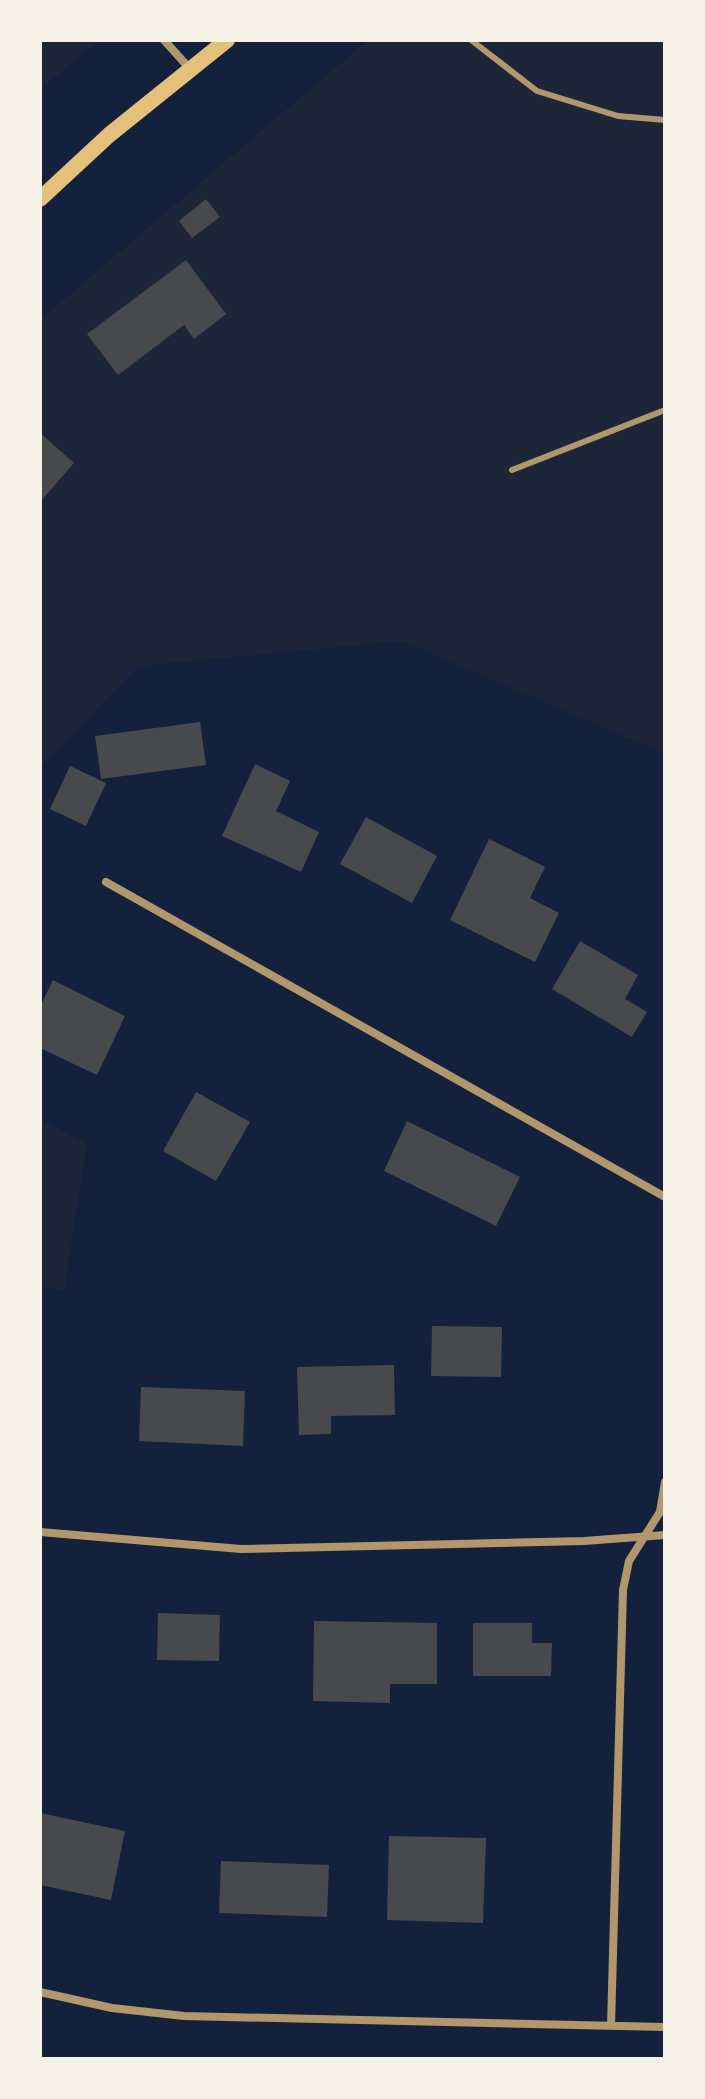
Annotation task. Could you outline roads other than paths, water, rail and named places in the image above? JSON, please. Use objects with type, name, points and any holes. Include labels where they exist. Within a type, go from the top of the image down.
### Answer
[{"type":"main road","points":[[40,199],[109,135],[227,40]]},
{"type":"street","points":[[164,40],[190,69]]},
{"type":"street","points":[[106,882],[665,1197]]},
{"type":"street","points":[[611,2026],[623,1590],[629,1561],[660,1512],[665,1482]]},
{"type":"street","points":[[40,1532],[241,1549],[584,1541],[665,1535]]},
{"type":"street","points":[[40,1992],[112,2008],[184,2016],[665,2027]]},
{"type":"lane","points":[[471,40],[537,91],[618,116],[665,120]]},
{"type":"lane","points":[[512,470],[665,410]]}]
